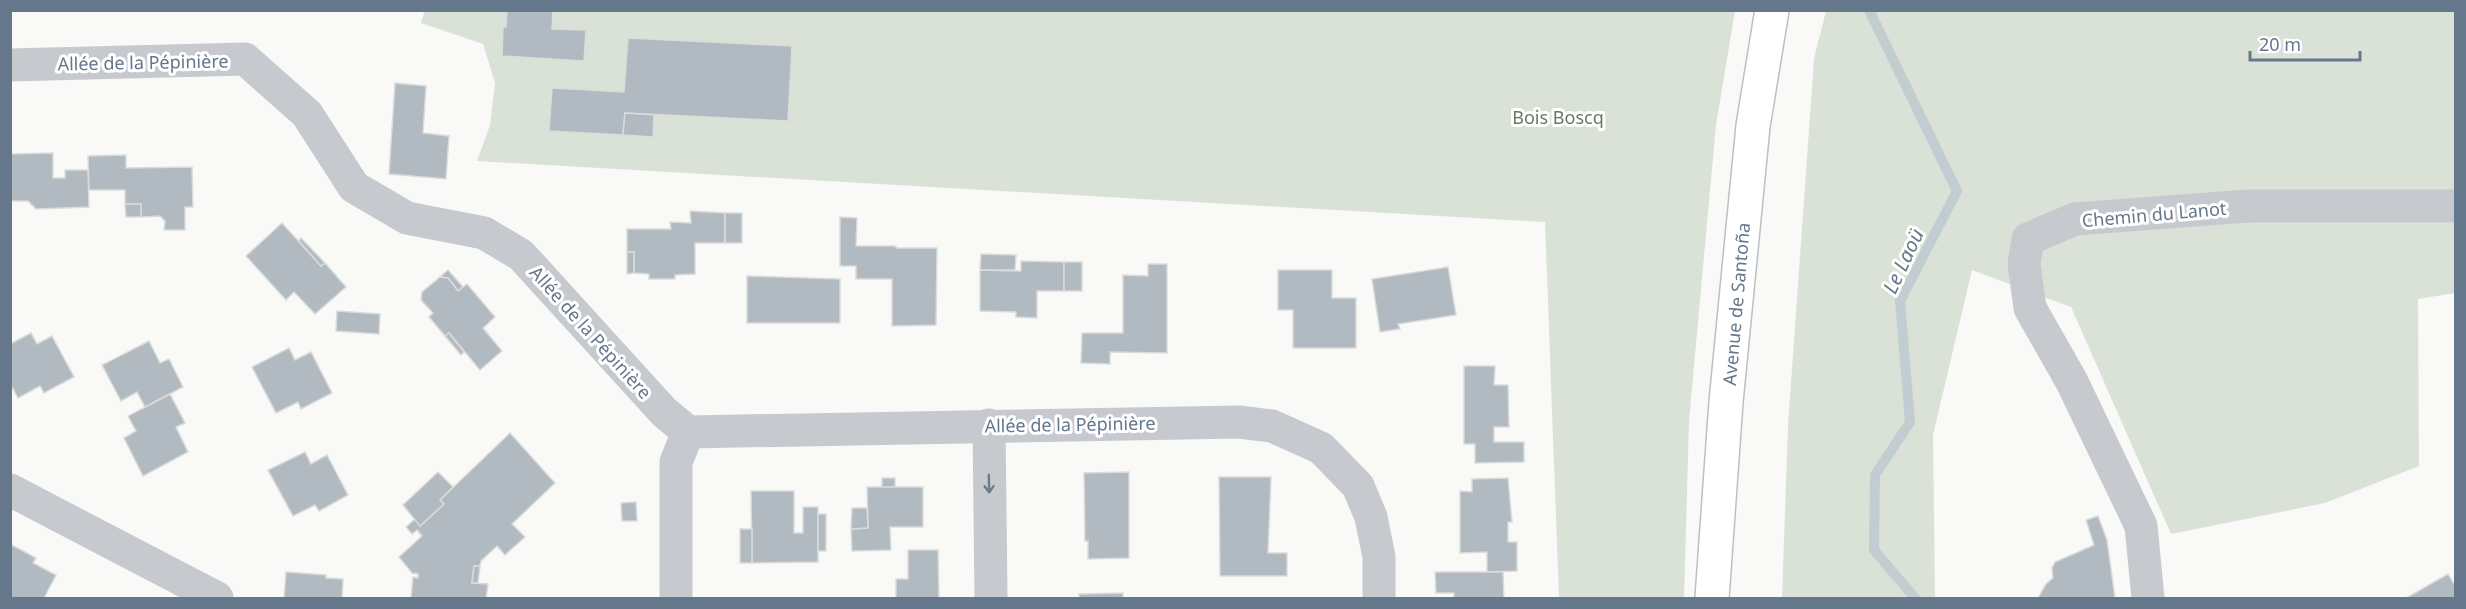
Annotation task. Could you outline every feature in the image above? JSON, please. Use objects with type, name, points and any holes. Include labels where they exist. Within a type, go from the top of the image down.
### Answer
[{"type":"main road","name":"Avenue de Santoña","points":[[1712,598],[1726,402],[1752,138],[1772,10]]},
{"type":"street","name":"Allée de la Pépinière","points":[[10,65],[245,59],[307,114],[354,187],[407,218],[484,233],[521,255],[664,412],[688,432],[1239,422],[1272,426],[1321,448],[1358,486],[1371,517],[1379,557],[1379,598]]},
{"type":"street","name":"Chemin du Lanot","points":[[2148,598],[2141,526],[2072,382],[2030,308],[2024,264],[2028,239],[2075,219],[2248,206],[2456,206]]},
{"type":"street","points":[[989,425],[991,598]]},
{"type":"street","points":[[676,598],[676,462],[688,432]]},
{"type":"street","points":[[10,490],[217,598]]},
{"type":"green space","name":"Bois Boscq","points":[[425,10],[1735,11],[1716,125],[1689,421],[1684,598],[1559,598],[1545,222],[477,161],[490,125],[495,83],[483,44],[421,23]]},
{"type":"green space","points":[[1826,11],[2455,11],[2455,293],[2418,299],[2419,466],[2325,503],[2171,534],[2071,307],[1972,270],[1933,435],[1935,598],[1782,598],[1788,426],[1814,58]]},
{"type":"building","points":[[507,10],[553,10],[552,29],[586,30],[584,61],[502,56],[503,27],[506,27]]},
{"type":"building","points":[[628,38],[792,46],[788,121],[625,113],[623,135],[549,131],[552,88],[624,92]]},
{"type":"building","points":[[395,83],[426,86],[423,133],[449,136],[446,179],[389,174]]},
{"type":"building","points":[[625,113],[654,115],[653,137],[623,135]]},
{"type":"building","points":[[10,147],[11,154],[53,153],[53,178],[65,178],[65,170],[88,170],[89,207],[36,209],[28,201],[10,201]]},
{"type":"building","points":[[126,155],[126,168],[192,167],[193,207],[185,207],[185,230],[164,230],[165,221],[160,216],[141,217],[141,204],[125,204],[125,190],[89,190],[88,156]]},
{"type":"building","points":[[125,204],[141,204],[141,217],[126,217]]},
{"type":"building","points":[[690,211],[725,213],[725,243],[695,243],[695,274],[675,275],[675,279],[649,279],[649,274],[634,273],[634,252],[627,252],[627,229],[671,229],[670,222],[691,223]]},
{"type":"building","points":[[725,213],[742,213],[742,243],[725,243]]},
{"type":"building","points":[[840,217],[857,218],[856,246],[937,248],[936,325],[892,326],[892,279],[856,279],[856,266],[840,266]]},
{"type":"building","points":[[282,223],[321,266],[325,263],[346,287],[315,314],[294,292],[286,300],[246,256]]},
{"type":"building","points":[[301,238],[325,263],[321,266],[299,241]]},
{"type":"building","points":[[627,252],[634,252],[634,273],[627,274]]},
{"type":"building","points":[[981,254],[1016,255],[1015,270],[980,270]]},
{"type":"building","points":[[1021,261],[1064,262],[1064,291],[1037,291],[1037,318],[1016,317],[1016,312],[980,311],[980,270],[1021,271]]},
{"type":"building","points":[[1064,262],[1082,262],[1082,291],[1064,291]]},
{"type":"building","points":[[1148,264],[1167,264],[1167,353],[1110,352],[1110,364],[1081,363],[1082,333],[1123,333],[1123,275],[1148,276]]},
{"type":"building","points":[[1448,267],[1456,315],[1398,324],[1400,329],[1380,332],[1372,279]]},
{"type":"building","points":[[448,270],[463,287],[458,291],[448,278],[440,277]]},
{"type":"building","points":[[1278,270],[1332,270],[1332,298],[1356,298],[1356,348],[1293,348],[1293,310],[1278,310]]},
{"type":"building","points":[[747,276],[840,279],[840,323],[747,323]]},
{"type":"building","points":[[440,277],[448,278],[458,291],[467,284],[495,317],[483,328],[502,351],[480,370],[449,333],[445,336],[429,317],[433,313],[421,300],[422,292]]},
{"type":"building","points":[[337,311],[380,314],[379,334],[336,331]]},
{"type":"building","points":[[31,333],[37,344],[52,336],[74,377],[44,393],[40,386],[18,398],[10,383],[10,344]]},
{"type":"building","points":[[449,333],[464,352],[461,355],[445,336]]},
{"type":"building","points":[[149,341],[160,363],[169,359],[183,387],[145,407],[137,392],[121,401],[102,365]]},
{"type":"building","points":[[289,348],[295,360],[311,352],[332,393],[301,409],[298,402],[276,413],[252,367]]},
{"type":"building","points":[[1464,366],[1495,366],[1494,385],[1508,385],[1509,427],[1494,427],[1494,442],[1524,442],[1524,462],[1475,463],[1475,444],[1464,444]]},
{"type":"building","points":[[170,394],[185,423],[176,427],[188,452],[143,476],[124,438],[136,431],[128,416]]},
{"type":"building","points":[[510,433],[555,483],[512,524],[525,537],[505,555],[497,546],[481,561],[480,566],[474,566],[472,583],[488,584],[486,598],[411,598],[413,577],[418,578],[418,574],[412,573],[399,557],[422,536],[417,530],[412,534],[406,527],[415,519],[420,526],[444,504],[440,500]]},
{"type":"building","points":[[305,452],[311,464],[327,455],[348,495],[319,511],[315,505],[293,516],[268,470]]},
{"type":"building","points":[[438,472],[453,487],[440,500],[444,504],[420,526],[403,505]]},
{"type":"building","points":[[1129,472],[1129,558],[1088,559],[1088,541],[1085,541],[1084,473]]},
{"type":"building","points":[[1219,477],[1271,477],[1268,553],[1287,553],[1287,576],[1220,576]]},
{"type":"building","points":[[882,478],[895,478],[895,487],[882,488]]},
{"type":"building","points":[[1508,478],[1512,522],[1508,522],[1508,542],[1517,542],[1517,571],[1487,572],[1487,552],[1460,553],[1460,491],[1472,492],[1472,479]]},
{"type":"building","points":[[867,487],[923,487],[923,527],[890,527],[891,550],[852,551],[851,529],[868,528]]},
{"type":"building","points":[[751,491],[794,491],[794,533],[803,533],[803,507],[818,507],[818,562],[752,563]]},
{"type":"building","points":[[636,502],[637,521],[622,521],[621,503]]},
{"type":"building","points":[[852,508],[867,508],[868,528],[851,529]]},
{"type":"building","points":[[818,514],[826,514],[826,551],[818,551]]},
{"type":"building","points":[[2098,516],[2107,540],[2115,598],[2038,598],[2046,584],[2053,578],[2052,568],[2055,562],[2094,545],[2086,520]]},
{"type":"building","points":[[740,529],[752,529],[752,563],[740,563]]},
{"type":"building","points":[[10,544],[36,558],[33,563],[56,575],[44,598],[10,598]]},
{"type":"building","points":[[908,550],[938,550],[939,598],[896,598],[896,579],[908,579]]},
{"type":"building","points":[[474,566],[480,566],[478,583],[472,583]]},
{"type":"building","points":[[286,572],[326,575],[326,578],[343,579],[342,598],[284,598]]},
{"type":"building","points":[[1435,572],[1503,572],[1504,598],[1454,598],[1454,593],[1436,593]]},
{"type":"building","points":[[2448,574],[2456,587],[2456,598],[2406,598]]},
{"type":"building","points":[[1123,593],[1123,598],[1079,598],[1079,594]]},
{"type":"waterway","name":"Le Laoü","points":[[1869,10],[1957,191],[1900,301],[1910,422],[1875,475],[1874,550],[1915,598]]}]
